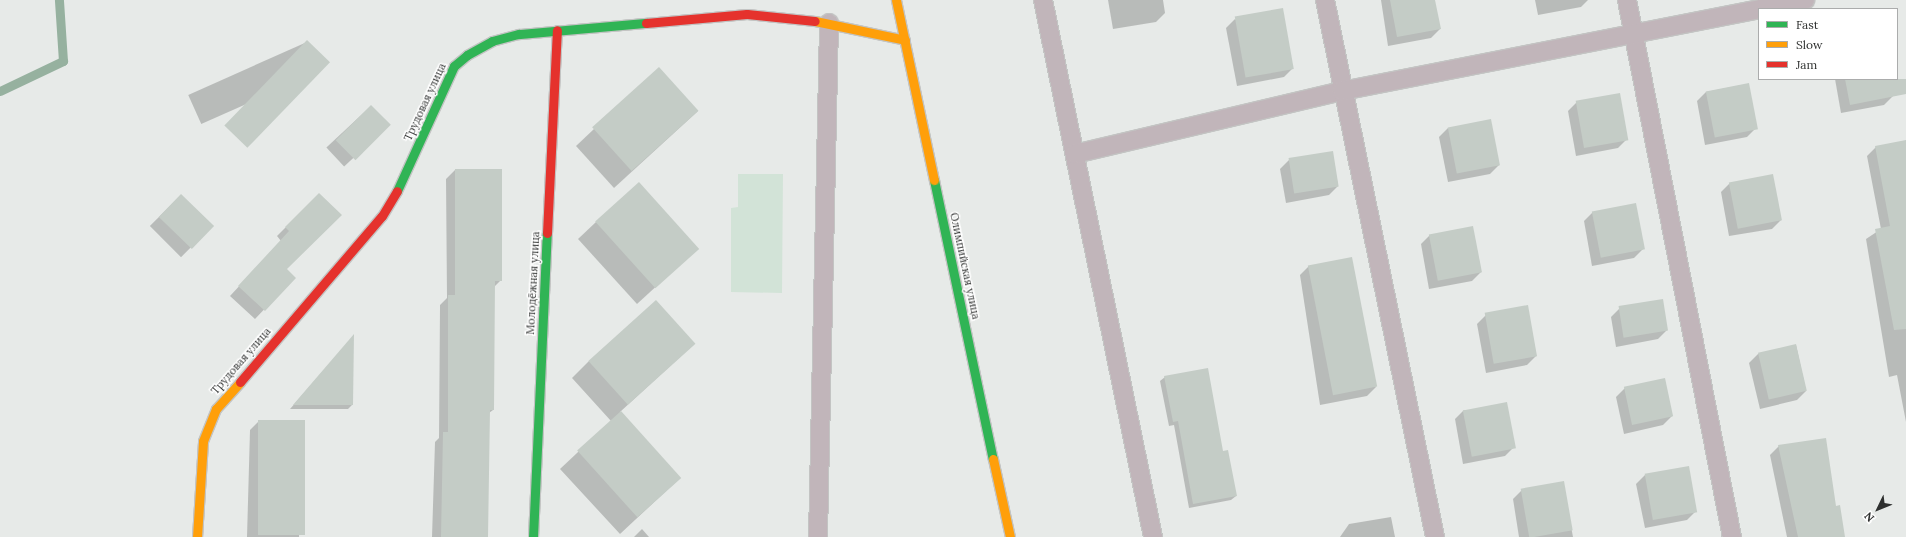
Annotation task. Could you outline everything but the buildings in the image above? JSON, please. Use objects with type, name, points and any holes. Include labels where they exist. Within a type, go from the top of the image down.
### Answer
[{"type":"street","name":"Олимпийская улица","points":[[896,0],[1010,537]]},
{"type":"street","name":"Трудовая улица","points":[[197,537],[203,441],[216,409],[382,216],[402,181],[454,66],[492,41],[557,30],[747,14],[829,23],[905,40]]},
{"type":"street","name":"Молодёжная улица","points":[[533,537],[557,30]]},
{"type":"lane","points":[[1042,0],[1154,537]]},
{"type":"lane","points":[[1325,0],[1342,91],[1435,537]]},
{"type":"lane","points":[[1626,0],[1732,537]]},
{"type":"lane","points":[[1763,8],[1805,0]]},
{"type":"lane","points":[[1074,154],[1342,91],[1758,9]]},
{"type":"lane","points":[[818,537],[829,23]]},
{"type":"green space","points":[[738,174],[783,174],[782,293],[731,292],[731,208],[738,207]]},
{"type":"waterway","points":[[0,91],[63,61],[59,0]]},
{"type":"traffic: fast","points":[[397,191],[454,66],[467,55],[492,41],[519,34],[646,23]]},
{"type":"traffic: fast","points":[[934,180],[993,459]]},
{"type":"traffic: fast","points":[[533,537],[547,233]]},
{"type":"traffic: slow","points":[[896,0],[934,180]]},
{"type":"traffic: slow","points":[[815,21],[905,40]]},
{"type":"traffic: slow","points":[[197,537],[203,441],[216,409],[240,382]]},
{"type":"traffic: slow","points":[[993,459],[1010,537]]},
{"type":"traffic: jam","points":[[646,23],[747,14],[815,21]]},
{"type":"traffic: jam","points":[[547,233],[557,30]]},
{"type":"traffic: jam","points":[[240,382],[382,216],[397,191]]}]
